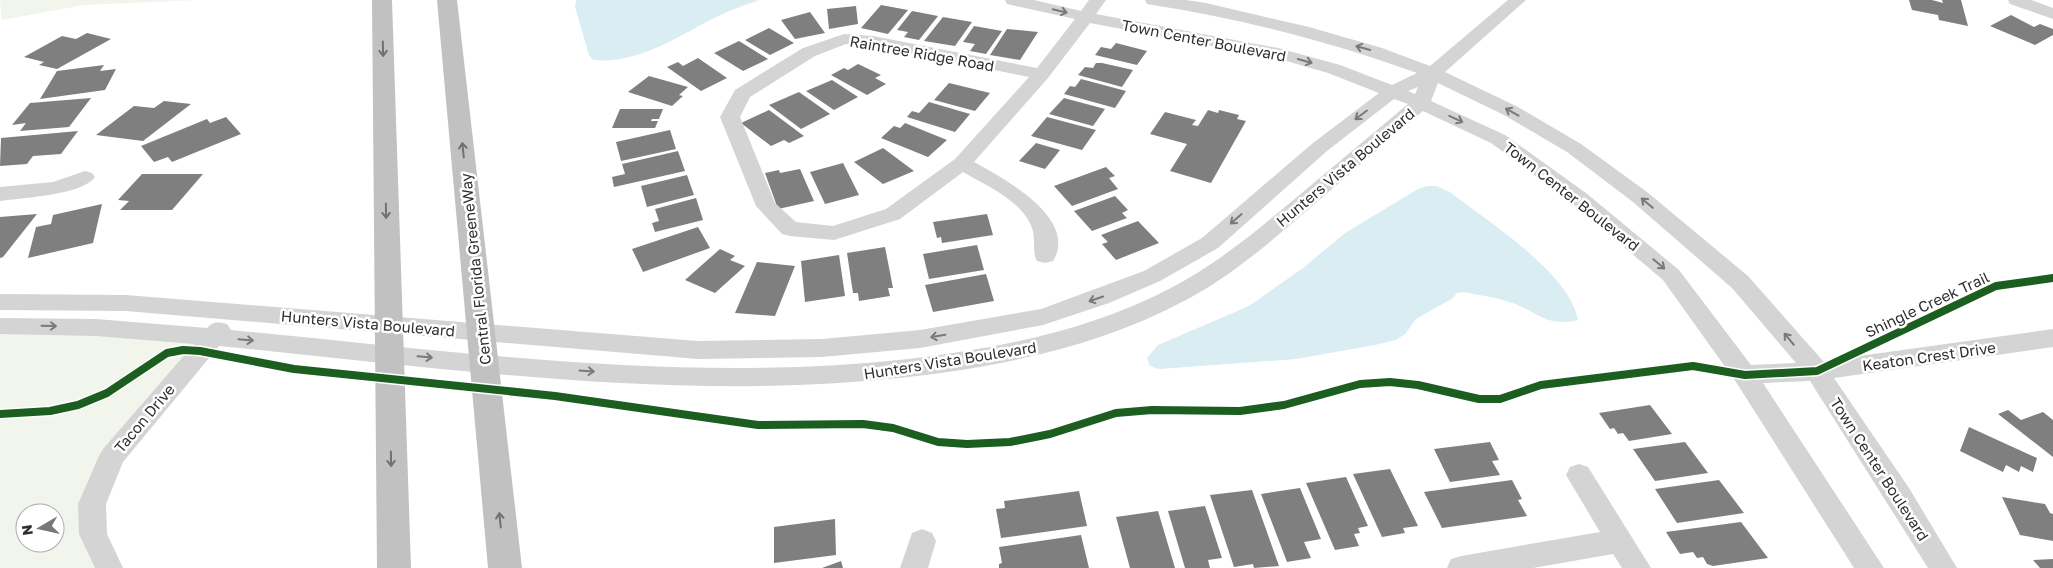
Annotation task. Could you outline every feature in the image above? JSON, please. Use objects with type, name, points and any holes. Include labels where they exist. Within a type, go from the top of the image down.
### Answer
[{"type":"highway","points":[[382,0],[394,568]]},
{"type":"highway","name":"Central Florida GreeneWay","points":[[447,0],[505,568]]},
{"type":"street","name":"Town Center Boulevard","points":[[1012,0],[1092,8],[1278,53],[1334,69],[1421,103],[1498,139],[1579,198],[1671,275],[1746,375],[1870,568]]},
{"type":"street","name":"Town Center Boulevard","points":[[1153,0],[1206,8],[1303,31],[1376,52],[1433,73],[1511,111],[1574,148],[1640,197],[1740,282],[1817,371],[1899,496],[1943,568]]},
{"type":"street","points":[[1433,73],[1518,0]]},
{"type":"street","points":[[2016,0],[2053,14]]},
{"type":"street","name":"Raintree Ridge Road","points":[[1042,74],[874,41],[844,39],[808,52],[742,94],[730,117],[766,206],[790,230],[834,233],[893,214],[962,163],[1042,74],[1092,8]]},
{"type":"street","name":"Hunters Vista Boulevard","points":[[0,302],[126,303],[716,350],[822,348],[920,339],[1043,317],[1101,297],[1152,276],[1210,242],[1320,147],[1392,92],[1433,73]]},
{"type":"street","name":"Hunters Vista Boulevard","points":[[0,326],[85,327],[523,366],[694,378],[838,377],[1008,354],[1076,338],[1126,319],[1181,293],[1227,264],[1275,227],[1421,103],[1433,73]]},
{"type":"street","points":[[962,163],[1021,198],[1043,226],[1047,239],[1044,256]]},
{"type":"street","points":[[0,194],[56,188],[85,177]]},
{"type":"street","name":"Tacon Drive","points":[[109,568],[93,534],[92,504],[112,456],[235,312]]},
{"type":"street","name":"Keaton Crest Drive","points":[[1746,375],[1817,371],[2053,338]]},
{"type":"street","points":[[1579,475],[1636,568]]},
{"type":"street","points":[[914,568],[922,541]]},
{"type":"street","points":[[1461,568],[1620,541]]},
{"type":"shaded area","points":[[0,0],[197,0],[84,5],[2,20]]},
{"type":"shaded area","points":[[576,0],[759,0],[718,16],[655,49],[625,58],[593,60],[589,55],[575,7]]},
{"type":"shaded area","points":[[1436,186],[1450,192],[1525,249],[1560,284],[1571,302],[1578,320],[1557,322],[1509,302],[1464,292],[1457,293],[1453,298],[1416,319],[1405,334],[1396,340],[1375,345],[1296,359],[1159,369],[1150,366],[1147,358],[1158,345],[1249,306],[1303,268],[1345,233],[1418,189]]},
{"type":"shaded area","points":[[0,327],[213,337],[92,504],[109,568],[0,568]]},
{"type":"building","points":[[1909,0],[1932,0],[1943,3],[1942,0],[1961,0],[1968,26],[1939,20],[1938,15],[1912,10]]},
{"type":"building","points":[[881,5],[908,10],[888,34],[861,28]]},
{"type":"building","points":[[856,6],[858,24],[829,29],[827,9]]},
{"type":"building","points":[[912,11],[938,16],[919,40],[904,37],[908,32],[897,30]]},
{"type":"building","points":[[810,12],[825,33],[795,39],[781,20]]},
{"type":"building","points":[[2011,15],[2034,27],[2040,24],[2053,29],[2053,35],[2035,45],[1990,26]]},
{"type":"building","points":[[943,17],[972,22],[955,46],[924,41]]},
{"type":"building","points":[[974,26],[1002,31],[986,54],[970,51],[975,44],[963,42]]},
{"type":"building","points":[[769,28],[794,43],[770,55],[745,40]]},
{"type":"building","points":[[1007,29],[1038,32],[1020,60],[990,55]]},
{"type":"building","points":[[87,33],[111,39],[57,69],[39,65],[44,62],[24,57],[62,36],[76,39]]},
{"type":"building","points":[[739,41],[768,59],[743,71],[714,53]]},
{"type":"building","points":[[1116,43],[1147,51],[1137,65],[1095,55],[1101,47],[1111,49]]},
{"type":"building","points":[[698,58],[727,78],[701,91],[667,67],[678,62],[683,66]]},
{"type":"building","points":[[1096,63],[1133,70],[1122,87],[1078,75],[1085,67],[1093,68]]},
{"type":"building","points":[[858,64],[881,75],[875,78],[886,84],[867,95],[831,75],[844,68],[848,70]]},
{"type":"building","points":[[104,65],[100,71],[116,69],[105,90],[40,99],[57,71]]},
{"type":"building","points":[[649,76],[688,87],[679,95],[683,96],[672,106],[628,92]]},
{"type":"building","points":[[1081,79],[1126,91],[1115,108],[1064,94],[1070,86],[1075,87]]},
{"type":"building","points":[[832,80],[858,97],[834,110],[806,91]]},
{"type":"building","points":[[949,83],[990,93],[975,111],[934,100]]},
{"type":"building","points":[[799,92],[830,114],[801,129],[769,105]]},
{"type":"building","points":[[91,98],[69,127],[20,131],[26,123],[12,125],[30,103]]},
{"type":"building","points":[[1064,98],[1105,109],[1093,126],[1049,114]]},
{"type":"building","points":[[164,101],[191,104],[143,141],[96,135],[134,106],[154,108]]},
{"type":"building","points":[[929,102],[970,114],[955,132],[907,117],[912,111],[919,113]]},
{"type":"building","points":[[620,109],[663,109],[659,119],[652,119],[651,121],[658,121],[655,128],[612,128]]},
{"type":"building","points":[[769,110],[804,136],[789,143],[784,140],[771,146],[741,123]]},
{"type":"building","points":[[1208,110],[1218,113],[1219,110],[1239,115],[1237,119],[1246,121],[1211,183],[1170,171],[1187,144],[1150,134],[1165,112],[1196,120],[1192,125],[1198,126]]},
{"type":"building","points":[[226,117],[241,134],[172,162],[168,157],[154,162],[141,146],[207,119],[210,123]]},
{"type":"building","points":[[1047,117],[1096,130],[1082,150],[1031,136]]},
{"type":"building","points":[[905,123],[947,140],[928,157],[881,138],[894,126],[900,128]]},
{"type":"building","points":[[670,130],[676,149],[621,161],[616,142]]},
{"type":"building","points":[[78,131],[61,154],[33,156],[27,164],[0,166],[1,138]]},
{"type":"building","points":[[1036,143],[1060,150],[1045,169],[1019,161]]},
{"type":"building","points":[[883,148],[914,171],[883,184],[854,162]]},
{"type":"building","points":[[678,151],[685,171],[614,187],[612,177],[625,174],[622,164]]},
{"type":"building","points":[[843,163],[859,195],[825,204],[810,172]]},
{"type":"building","points":[[1106,167],[1115,176],[1109,178],[1118,189],[1072,206],[1054,186]]},
{"type":"building","points":[[800,169],[814,201],[778,209],[765,173],[779,170],[780,173]]},
{"type":"building","points":[[142,174],[203,174],[172,210],[120,210],[129,201],[118,200]]},
{"type":"building","points":[[687,175],[694,195],[647,207],[641,186]]},
{"type":"building","points":[[1115,196],[1128,210],[1122,213],[1127,218],[1092,231],[1074,211]]},
{"type":"building","points":[[696,198],[703,220],[655,232],[652,223],[659,221],[655,209]]},
{"type":"building","points":[[102,204],[93,243],[28,258],[36,227],[51,224],[53,215]]},
{"type":"building","points":[[37,214],[3,257],[0,258],[0,217]]},
{"type":"building","points":[[987,214],[993,235],[942,243],[941,237],[937,238],[933,222]]},
{"type":"building","points":[[1138,221],[1159,243],[1116,260],[1102,244],[1108,242],[1101,235]]},
{"type":"building","points":[[698,227],[710,248],[643,272],[632,249]]},
{"type":"building","points":[[977,245],[984,270],[929,279],[923,254]]},
{"type":"building","points":[[885,247],[893,288],[888,288],[890,296],[859,301],[858,293],[853,293],[847,253]]},
{"type":"building","points":[[720,249],[735,256],[730,260],[745,266],[715,293],[685,280]]},
{"type":"building","points":[[839,255],[845,296],[805,302],[801,261]]},
{"type":"building","points":[[757,262],[795,266],[775,316],[735,313]]},
{"type":"building","points":[[986,274],[994,301],[933,312],[925,285]]},
{"type":"building","points":[[1650,405],[1672,434],[1629,441],[1623,433],[1618,434],[1614,428],[1610,429],[1599,413]]},
{"type":"building","points":[[2008,410],[2021,420],[2043,412],[2053,420],[2053,457],[1998,414]]},
{"type":"building","points":[[1969,427],[2037,458],[2033,472],[2021,466],[2019,472],[2006,465],[2003,472],[1960,451]]},
{"type":"building","points":[[1490,442],[1499,460],[1492,461],[1500,475],[1450,482],[1434,449]]},
{"type":"building","points":[[1685,442],[1708,473],[1655,481],[1633,449]]},
{"type":"building","points":[[1390,469],[1418,526],[1403,528],[1405,533],[1382,537],[1353,474]]},
{"type":"building","points":[[1346,477],[1368,526],[1358,528],[1360,533],[1354,534],[1359,546],[1335,550],[1306,483]]},
{"type":"building","points":[[1512,480],[1522,499],[1518,500],[1527,516],[1442,528],[1424,492]]},
{"type":"building","points":[[1719,480],[1744,513],[1677,523],[1655,489]]},
{"type":"building","points":[[1300,488],[1321,539],[1304,542],[1311,558],[1287,562],[1261,494]]},
{"type":"building","points":[[1252,490],[1279,566],[1254,568],[1253,564],[1234,567],[1210,495]]},
{"type":"building","points":[[1079,491],[1087,526],[1001,538],[996,509],[1005,508],[1004,501]]},
{"type":"building","points":[[2002,497],[2045,504],[2050,513],[2053,514],[2053,541],[2020,535]]},
{"type":"building","points":[[1205,506],[1222,558],[1208,560],[1210,568],[1185,568],[1168,511]]},
{"type":"building","points":[[1158,511],[1175,568],[1130,568],[1116,517]]},
{"type":"building","points":[[835,519],[836,555],[774,563],[774,527]]},
{"type":"building","points":[[1741,522],[1768,558],[1713,566],[1707,564],[1703,557],[1697,558],[1693,552],[1680,554],[1666,532]]},
{"type":"building","points":[[1081,535],[1089,568],[999,568],[999,564],[1002,563],[999,547]]},
{"type":"building","points":[[2053,559],[2053,568],[2040,568],[2033,560]]},
{"type":"building","points":[[841,561],[843,568],[822,568]]},
{"type":"cycle path","name":"Shingle Creek Trail","points":[[0,414],[50,411],[78,405],[107,393],[167,353],[183,350],[200,351],[294,369],[555,396],[758,425],[863,424],[893,428],[938,442],[967,444],[1010,442],[1050,434],[1116,413],[1152,410],[1240,411],[1284,405],[1360,384],[1390,382],[1418,385],[1479,399],[1500,399],[1541,385],[1693,366],[1745,375],[1817,371],[1996,286],[2053,278]]}]
